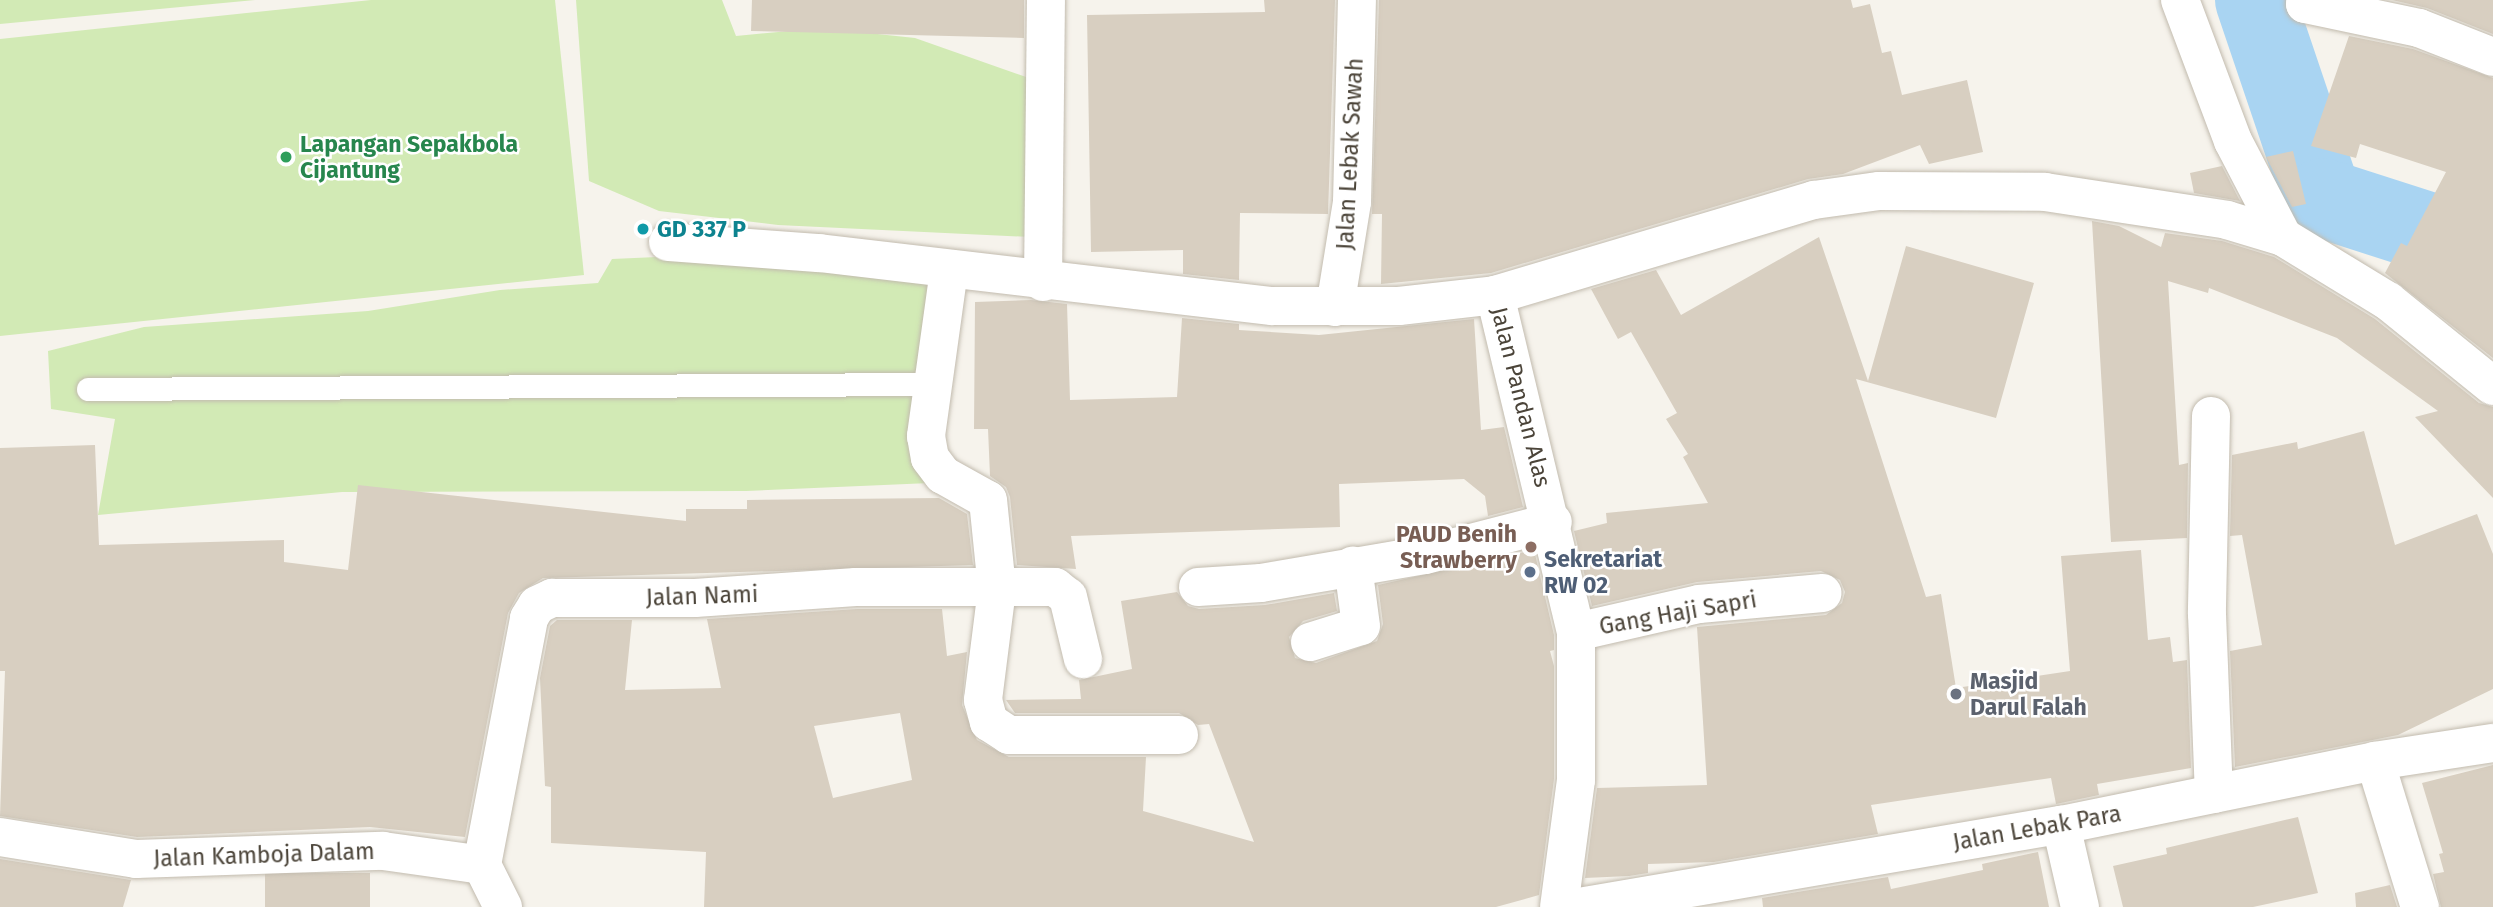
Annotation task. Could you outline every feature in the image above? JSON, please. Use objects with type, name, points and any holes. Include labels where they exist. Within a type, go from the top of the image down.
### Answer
[{"type":"street","points":[[1043,282],[1046,0]]},
{"type":"street","name":"Jalan Lebak Sawah","points":[[1335,306],[1352,202],[1357,0]]},
{"type":"street","points":[[2180,0],[2233,141],[2283,237]]},
{"type":"street","points":[[2306,0],[2305,4],[2419,28],[2493,57]]},
{"type":"street","points":[[1495,295],[1814,200],[1879,191],[2080,196],[2227,220],[2283,237],[2388,301],[2493,386]]},
{"type":"street","name":"Jalan Pandan Alas","points":[[668,242],[819,253],[1043,282],[1272,306],[1443,303],[1495,295],[1553,522],[1576,632],[1576,780],[1559,907]]},
{"type":"street","points":[[949,270],[936,384],[926,436],[930,458],[943,475],[988,500],[997,589],[983,700],[985,716],[995,728],[1009,735],[1179,735]]},
{"type":"street","points":[[2211,416],[2207,614],[2214,794]]},
{"type":"street","points":[[1198,587],[1234,587],[1425,555],[1553,522]]},
{"type":"street","points":[[1310,642],[1361,626],[1353,566]]},
{"type":"street","name":"Jalan Nami","points":[[482,865],[529,618],[540,602],[856,587],[1063,590],[1083,659]]},
{"type":"street","name":"Gang Haji Sapri","points":[[1576,632],[1699,604],[1823,593]]},
{"type":"street","name":"Jalan Lebak Para","points":[[1579,907],[2061,825],[2375,761],[2493,743]]},
{"type":"street","points":[[2375,761],[2420,907]]},
{"type":"street","points":[[2061,825],[2080,907]]},
{"type":"street","name":"Jalan Kamboja Dalam","points":[[0,837],[136,859],[383,851],[482,865]]},
{"type":"street","points":[[482,865],[503,907]]},
{"type":"lane","points":[[88,389],[936,384]]},
{"type":"green space","points":[[0,0],[255,0],[0,24]]},
{"type":"green space","name":"Lapangan Sepakbola Cijantung","points":[[371,0],[555,0],[584,275],[0,336],[0,39]]},
{"type":"green space","points":[[576,0],[722,0],[736,36],[821,28],[915,38],[1029,78],[1031,237],[778,225],[659,211],[589,181]]},
{"type":"green space","points":[[702,255],[938,274],[930,483],[746,491],[342,492],[98,515],[115,419],[51,409],[48,351],[144,327],[368,311],[500,290],[598,283],[612,259]]},
{"type":"building","points":[[752,0],[1024,0],[1024,38],[751,31]]},
{"type":"building","points":[[1264,0],[1335,0],[1328,214],[1240,213],[1239,280],[1183,274],[1183,250],[1091,252],[1087,15],[1265,12]]},
{"type":"building","points":[[1379,0],[1851,0],[1853,8],[1870,4],[1882,53],[1891,51],[1902,95],[1967,80],[1983,152],[1929,164],[1920,145],[1843,174],[1808,179],[1491,273],[1381,284],[1382,214],[1372,214]]},
{"type":"building","points":[[2392,0],[2493,0],[2493,34],[2427,8]]},
{"type":"building","points":[[2349,36],[2413,49],[2493,78],[2493,358],[2385,273],[2401,243],[2407,246],[2446,172],[2360,144],[2356,158],[2311,146]]},
{"type":"building","points":[[2293,151],[2306,204],[2292,207],[2266,157]]},
{"type":"building","points":[[2222,166],[2240,201],[2194,193],[2190,173]]},
{"type":"building","points":[[2092,221],[2119,226],[2161,247],[2165,233],[2222,241],[2274,257],[2375,319],[2479,403],[2493,407],[2493,498],[2415,417],[2438,411],[2337,338],[2209,288],[2208,293],[2168,281],[2179,465],[2188,463],[2187,538],[2111,542]]},
{"type":"building","points":[[1819,237],[1868,381],[1906,246],[2034,283],[1996,418],[1856,379],[1926,597],[1941,594],[1956,688],[2070,671],[2061,556],[2141,550],[2148,640],[2170,637],[2173,662],[2187,660],[2191,768],[2097,784],[2099,795],[2056,804],[2051,778],[1871,805],[1878,834],[1714,862],[1648,864],[1648,873],[1629,876],[1585,878],[1597,788],[1707,785],[1697,627],[1826,615],[1842,603],[1845,592],[1840,580],[1821,571],[1697,582],[1592,606],[1574,531],[1607,523],[1606,513],[1708,503],[1683,457],[1688,454],[1666,419],[1677,413],[1631,332],[1618,339],[1591,289],[1656,270],[1681,315]]},
{"type":"building","points":[[1031,300],[1067,304],[1070,400],[1177,397],[1182,318],[1239,324],[1239,330],[1319,335],[1474,319],[1481,430],[1504,427],[1523,507],[1488,516],[1485,496],[1464,479],[1339,484],[1340,527],[1071,536],[1076,569],[1017,565],[1010,497],[1006,487],[990,476],[988,429],[974,429],[975,302]]},
{"type":"building","points":[[2364,431],[2395,545],[2477,514],[2493,554],[2493,689],[2398,735],[2235,767],[2230,651],[2262,645],[2242,535],[2230,536],[2232,455],[2297,442],[2298,449]]},
{"type":"building","points":[[95,445],[99,545],[284,540],[284,562],[348,570],[358,485],[686,521],[686,509],[747,509],[747,500],[939,498],[967,514],[973,565],[543,578],[519,593],[508,613],[465,837],[370,827],[137,837],[0,816],[5,671],[0,671],[0,448]]},
{"type":"building","points":[[1534,550],[1554,635],[1554,650],[1550,651],[1554,666],[1554,779],[1539,895],[1496,907],[704,907],[706,852],[551,843],[551,787],[545,786],[540,678],[550,626],[557,620],[632,620],[625,690],[721,688],[707,619],[857,609],[942,609],[947,656],[967,652],[962,705],[977,740],[1009,757],[1146,757],[1143,811],[1254,842],[1209,724],[1198,725],[1179,713],[1015,713],[1006,700],[1081,699],[1079,680],[1132,669],[1121,601],[1177,592],[1188,606],[1199,609],[1265,605],[1334,593],[1337,611],[1303,621],[1289,637],[1295,658],[1316,663],[1377,641],[1383,624],[1378,585]],"holes":[[[900,713],[912,780],[833,798],[814,726]]]},
{"type":"building","points":[[2493,765],[2493,907],[2441,907],[2433,874],[2444,872],[2439,854],[2443,853],[2422,783]]},
{"type":"building","points":[[2298,817],[2318,893],[2253,907],[2123,907],[2113,866],[2167,854],[2166,848]]},
{"type":"building","points":[[2038,852],[2049,907],[1763,907],[1762,898],[1888,877],[1891,889],[1983,870],[1982,864]]},
{"type":"building","points":[[0,859],[131,880],[123,907],[0,907]]},
{"type":"building","points":[[265,873],[370,873],[370,907],[265,907]]},
{"type":"building","points":[[2390,885],[2397,907],[2356,907],[2355,893]]},
{"type":"waterway","points":[[2255,0],[2322,198],[2493,253]]},
{"type":"place","name":"Lapangan Sepakbola Cijantung","points":[[286,157]]},
{"type":"place","name":"GD 337 P","points":[[643,229]]},
{"type":"place","name":"PAUD Benih Strawberry","points":[[1531,547]]},
{"type":"place","name":"Sekretariat RW 02","points":[[1530,572]]},
{"type":"place","name":"Masjid Darul Falah","points":[[1956,694]]}]
